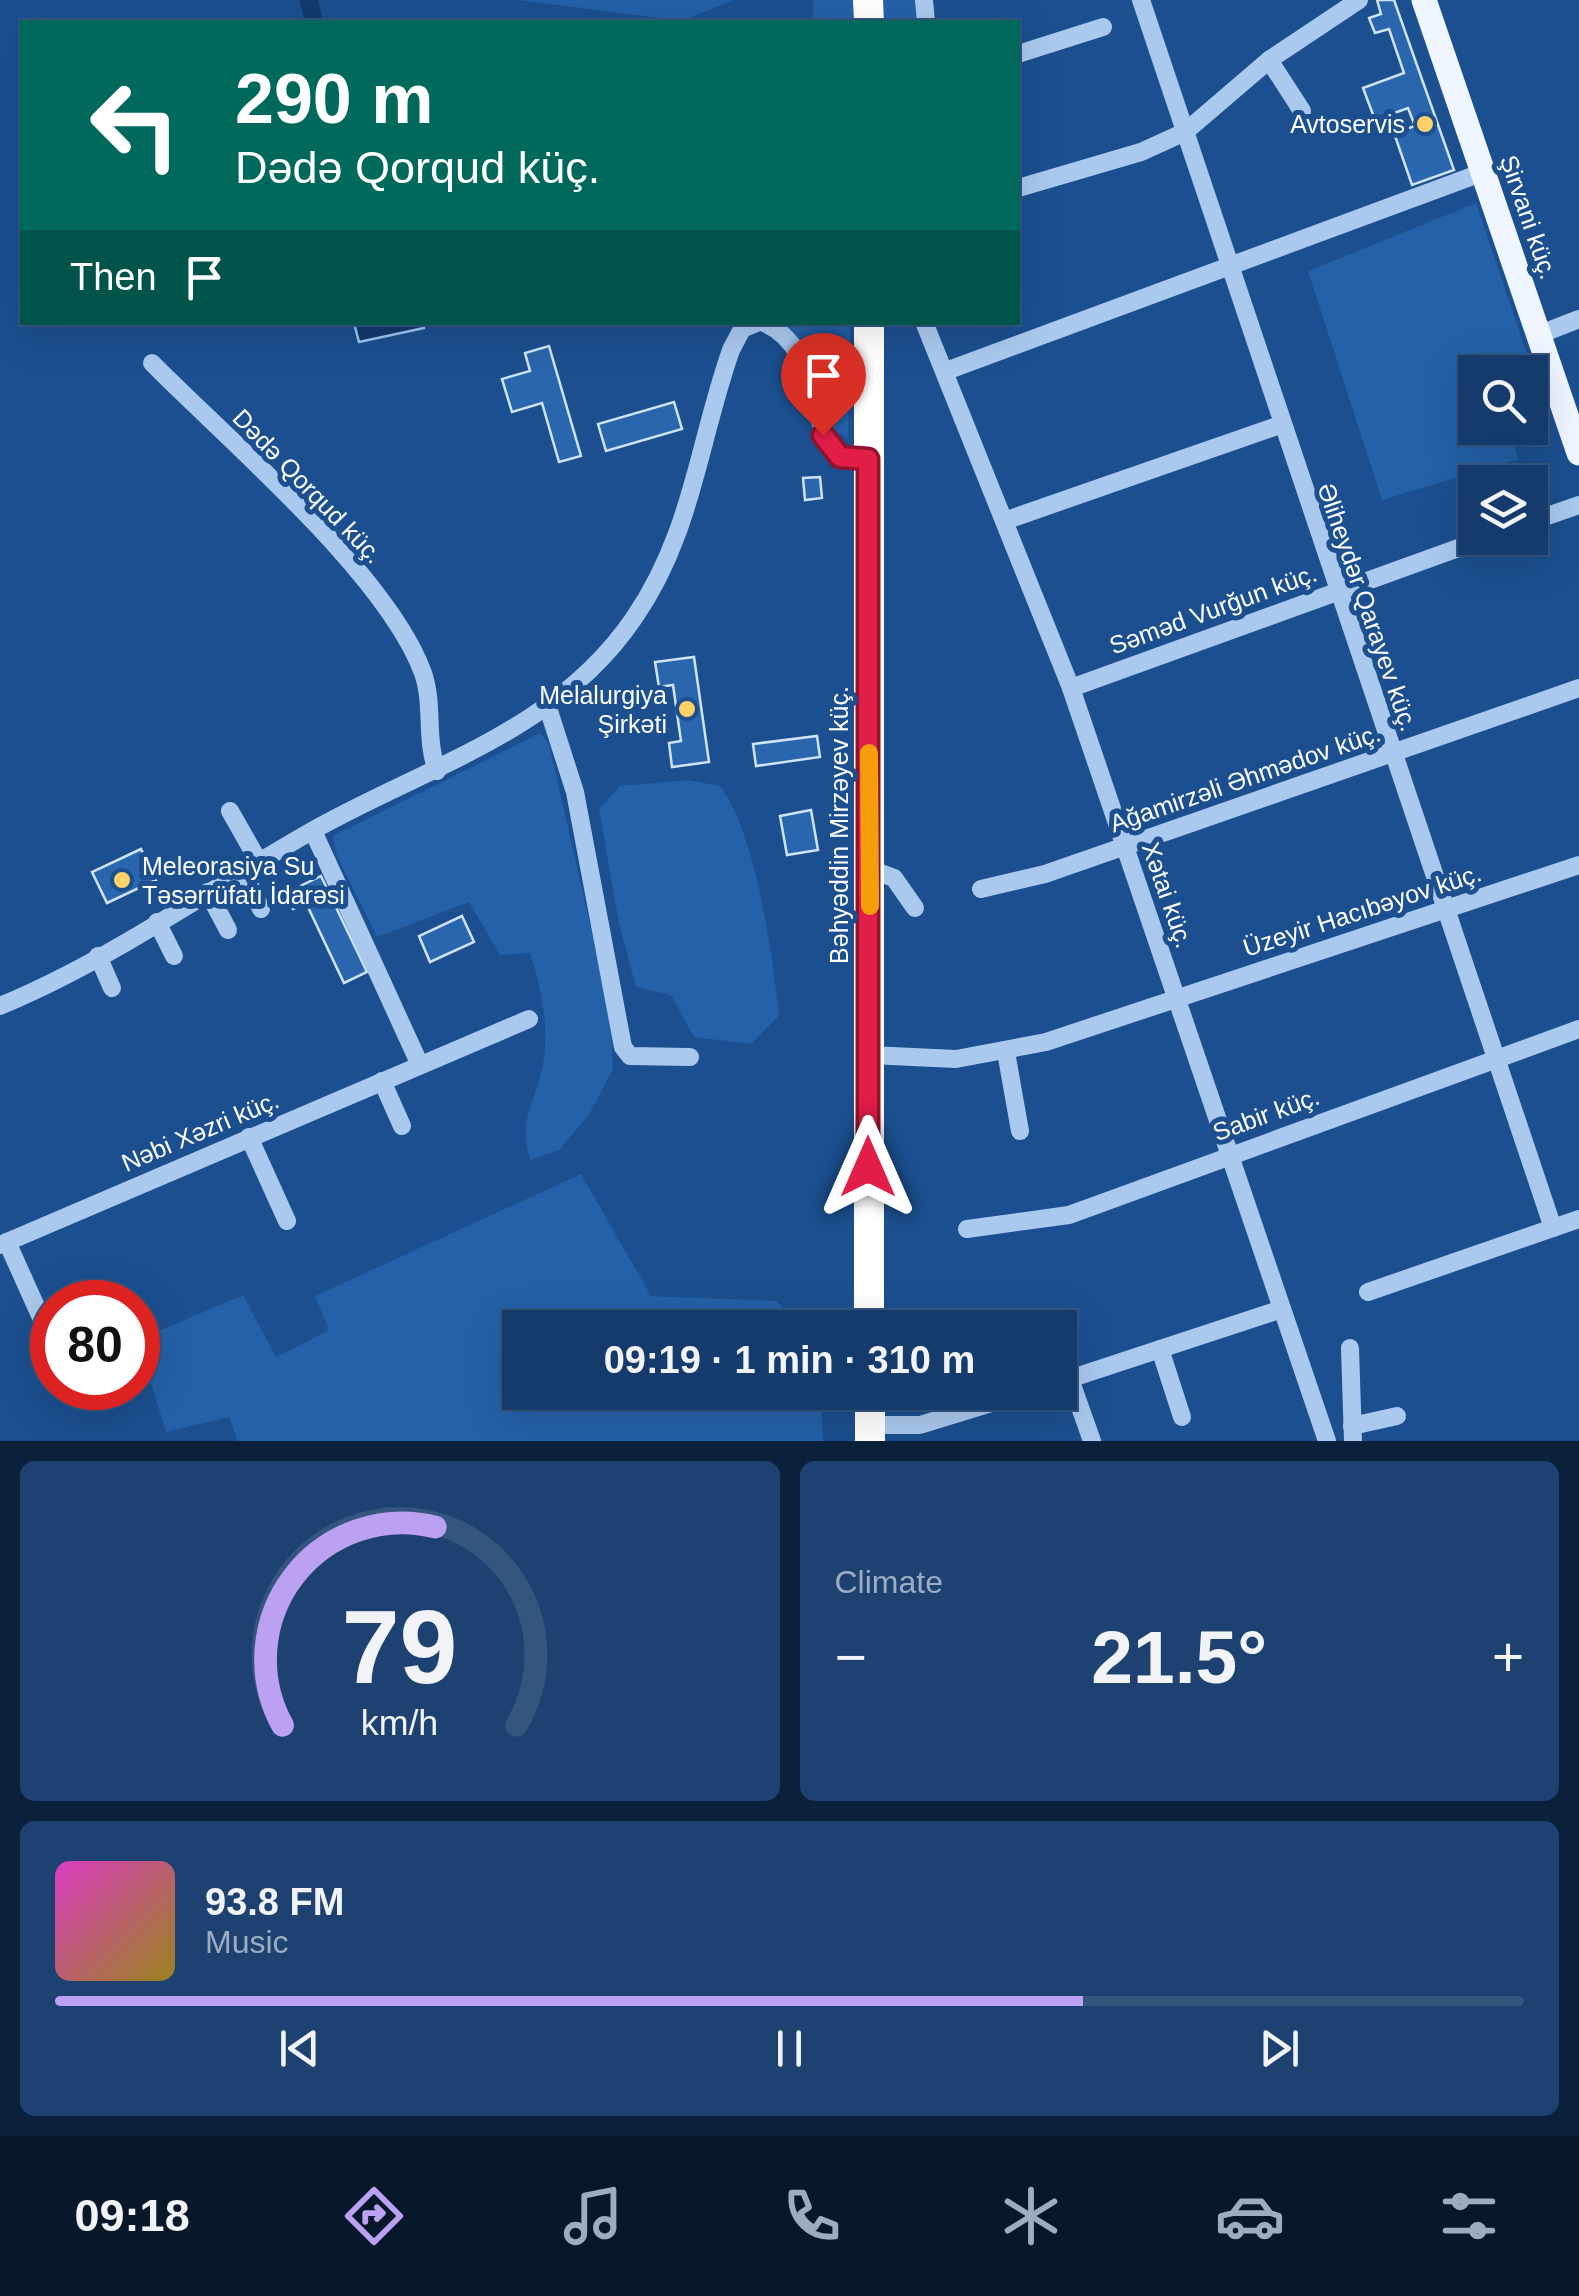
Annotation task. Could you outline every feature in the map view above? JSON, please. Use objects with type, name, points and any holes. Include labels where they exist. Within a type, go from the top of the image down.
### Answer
[{"type":"highway","name":"Bəhyəddin Mirzəyev küç.","points":[[868,1310],[869,325]]},
{"type":"main road","name":"Şirvani küç.","points":[[1424,0],[1579,454]]},
{"type":"street","name":"Əliheydər Qarayev küç.","points":[[1141,0],[1280,425],[1552,1228]]},
{"type":"street","points":[[1020,187],[1141,152],[1185,132],[1269,60],[1359,0]]},
{"type":"street","points":[[1020,53],[1103,28]]},
{"type":"street","points":[[1269,60],[1302,110]]},
{"type":"street","points":[[946,371],[1481,173]]},
{"type":"street","points":[[1538,335],[1579,320]]},
{"type":"street","points":[[0,1006],[98,956],[313,831],[437,771],[548,708],[614,644],[666,566],[684,523],[731,350],[742,329],[753,325]]},
{"type":"street","points":[[765,325],[795,348],[832,450],[840,457],[868,459]]},
{"type":"street","name":"Xətai küç.","points":[[925,325],[1007,520],[1070,688],[1327,1441]]},
{"type":"street","name":"Dədə Qorqud küç.","points":[[152,363],[347,558],[407,640],[429,694],[430,752],[437,771]]},
{"type":"street","points":[[1007,520],[1280,425]]},
{"type":"street","points":[[1548,516],[1579,505]]},
{"type":"street","name":"Səməd Vurğun küç.","points":[[1070,688],[1458,548]]},
{"type":"street","name":"Ağamirzəli Əhmədov küç.","points":[[982,889],[1016,882],[1124,846],[1579,688]]},
{"type":"street","points":[[548,708],[574,792],[623,1047],[630,1056],[640,1059],[690,1057]]},
{"type":"street","points":[[230,811],[251,866],[261,909]]},
{"type":"street","points":[[313,831],[420,1065]]},
{"type":"street","name":"Üzeyir Hacıbəyov küç.","points":[[870,1054],[956,1059],[1006,1052],[1579,865]]},
{"type":"street","points":[[870,869],[894,878],[915,908]]},
{"type":"street","points":[[208,892],[228,930]]},
{"type":"street","points":[[157,922],[174,956]]},
{"type":"street","points":[[98,956],[112,988]]},
{"type":"street","name":"Nəbi Xəzri küç.","points":[[4,1244],[529,1019]]},
{"type":"street","name":"Sabir küç.","points":[[967,1229],[1069,1216],[1229,1154],[1579,1029]]},
{"type":"street","points":[[1006,1052],[1020,1131]]},
{"type":"street","points":[[382,1081],[402,1126]]},
{"type":"street","points":[[248,1137],[286,1221]]},
{"type":"street","points":[[1368,1292],[1579,1219]]},
{"type":"street","points":[[4,1244],[30,1297]]},
{"type":"street","points":[[1077,1376],[1282,1309]]},
{"type":"street","points":[[1350,1348],[1352,1433],[1397,1416]]},
{"type":"street","points":[[1160,1349],[1182,1416]]},
{"type":"street","points":[[1077,1407],[1092,1441]]},
{"type":"street","points":[[870,1433],[920,1425],[969,1410]]},
{"type":"shaded area","points":[[519,0],[733,0],[684,20]]},
{"type":"shaded area","points":[[814,0],[853,0],[853,20],[812,20]]},
{"type":"shaded area","points":[[883,0],[917,0],[919,20],[883,20]]},
{"type":"shaded area","points":[[1476,203],[1527,355],[1458,355],[1458,445],[1514,445],[1518,459],[1498,465],[1458,465],[1458,477],[1382,500],[1308,271]]},
{"type":"shaded area","points":[[355,325],[423,325],[424,328],[359,342]]},
{"type":"shaded area","points":[[784,325],[850,325],[848,438],[832,429],[812,358]]},
{"type":"shaded area","points":[[540,733],[549,744],[610,1012],[613,1069],[590,1113],[559,1150],[530,1160],[528,1113],[542,1069],[545,1025],[530,953],[500,955],[469,902],[377,937],[337,856],[333,836]]},
{"type":"shaded area","points":[[688,780],[720,786],[744,834],[761,896],[779,1016],[751,1044],[694,1037],[671,995],[636,987],[619,924],[599,809],[620,786]]},
{"type":"shaded area","points":[[581,1174],[651,1296],[777,1301],[784,1310],[502,1310],[502,1410],[822,1410],[823,1441],[238,1441],[229,1417],[166,1432],[159,1410],[160,1331],[243,1295],[276,1357],[329,1330],[315,1296]]},
{"type":"building","points":[[1377,0],[1394,0],[1454,170],[1412,185],[1394,133],[1415,126],[1408,108],[1375,120],[1363,88],[1404,73],[1389,29],[1375,33],[1369,18],[1381,14]]},
{"type":"building","points":[[549,346],[581,456],[559,462],[542,403],[512,412],[502,379],[530,371],[525,353]]},
{"type":"building","points":[[674,402],[682,429],[606,451],[598,424]]},
{"type":"building","points":[[820,477],[822,498],[805,500],[803,478]]},
{"type":"building","points":[[694,657],[709,762],[672,767],[669,743],[681,741],[673,685],[659,687],[655,662]]},
{"type":"building","points":[[817,736],[820,757],[756,766],[753,744]]},
{"type":"building","points":[[811,810],[818,850],[787,855],[780,816]]},
{"type":"building","points":[[141,849],[156,880],[107,903],[92,872]]},
{"type":"building","points":[[321,876],[367,972],[344,983],[306,903],[293,909],[286,893]]},
{"type":"building","points":[[462,916],[474,942],[430,962],[419,936]]},
{"type":"waterway","points":[[309,0],[314,20]]},
{"type":"slow traffic","points":[[869,753],[870,906]]},
{"type":"place","name":"Avtoservis","points":[[1425,124]]},
{"type":"place","name":"Melalurgiya Şirkəti","points":[[687,709]]},
{"type":"place","name":"Meleorasiya Su Təsərrüfatı İdarəsi","points":[[122,880]]},
{"type":"route","points":[[823,435],[840,457],[868,459],[868,1167]]}]
